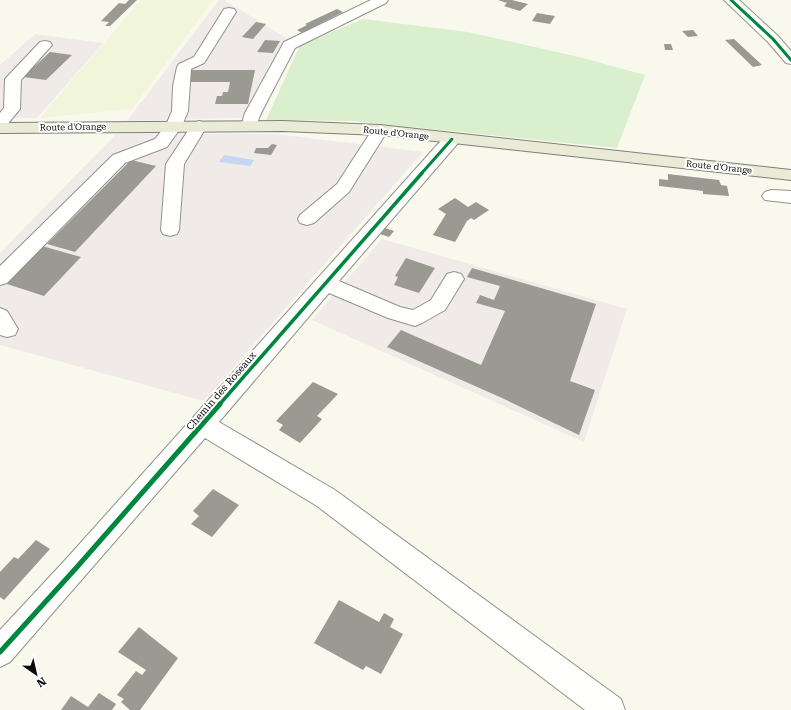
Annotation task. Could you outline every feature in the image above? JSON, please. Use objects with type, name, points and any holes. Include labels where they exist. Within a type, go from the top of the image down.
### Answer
[{"type":"main road","name":"Route d'Orange","points":[[0,128],[283,126],[380,130],[791,175]]},
{"type":"street","points":[[249,126],[253,113],[289,46],[381,0]]},
{"type":"street","points":[[731,0],[773,39],[791,60]]},
{"type":"street","points":[[0,278],[119,159],[161,143],[174,126],[180,111],[181,86],[184,67],[199,60],[229,12]]},
{"type":"street","points":[[0,123],[12,109],[13,79],[45,45]]},
{"type":"street","points":[[170,230],[175,164],[199,126]]},
{"type":"street","points":[[307,219],[343,188],[380,130]]},
{"type":"street","name":"Chemin des Roseaux","points":[[0,652],[77,567],[452,139]]},
{"type":"street","points":[[771,196],[791,198]]},
{"type":"street","points":[[325,283],[395,313],[415,318],[438,305],[454,279]]},
{"type":"street","points":[[202,424],[326,498],[610,710]]},
{"type":"shaded area","points":[[219,0],[224,0],[293,42],[262,117],[127,121]]},
{"type":"shaded area","points":[[35,34],[103,43],[37,118],[0,118],[0,65]]},
{"type":"shaded area","points":[[117,133],[276,134],[423,152],[204,401],[0,345],[0,253]]},
{"type":"shaded area","points":[[382,239],[627,309],[584,442],[312,320]]},
{"type":"green space","points":[[213,0],[132,109],[40,118],[140,1]]},
{"type":"green space","points":[[363,19],[468,32],[579,57],[645,75],[617,148],[352,121],[266,120],[300,45]]},
{"type":"water","points":[[224,155],[254,160],[250,166],[219,162]]},
{"type":"building","points":[[129,0],[137,0],[110,26],[105,26],[109,22],[101,21],[119,3],[125,4]]},
{"type":"building","points":[[498,0],[512,0],[528,4],[520,11],[504,6],[507,3]]},
{"type":"building","points":[[337,9],[343,12],[302,33],[297,30],[307,25],[305,24]]},
{"type":"building","points":[[537,13],[555,16],[550,24],[532,21]]},
{"type":"building","points":[[256,22],[266,24],[253,39],[242,37]]},
{"type":"building","points":[[693,30],[698,36],[688,37],[682,31]]},
{"type":"building","points":[[734,39],[762,65],[753,67],[725,40]]},
{"type":"building","points":[[265,40],[280,41],[273,53],[257,52]]},
{"type":"building","points":[[664,44],[671,44],[673,50],[665,50]]},
{"type":"building","points":[[50,52],[72,55],[46,80],[23,77]]},
{"type":"building","points":[[191,70],[255,70],[248,104],[215,104],[217,96],[222,96],[223,92],[228,92],[230,82],[187,82]]},
{"type":"building","points":[[272,144],[277,145],[271,155],[254,153],[256,148],[268,148]]},
{"type":"building","points":[[131,160],[156,166],[75,252],[47,244]]},
{"type":"building","points":[[668,174],[719,180],[721,185],[727,186],[729,196],[703,194],[703,191],[659,186],[659,179],[668,180]]},
{"type":"building","points":[[455,198],[468,207],[476,202],[489,210],[474,220],[471,218],[467,221],[455,242],[433,235],[446,214],[438,209]]},
{"type":"building","points":[[385,228],[394,231],[389,237],[380,234]]},
{"type":"building","points":[[42,246],[81,257],[44,296],[4,283]]},
{"type":"building","points":[[406,258],[435,268],[419,293],[394,285],[398,277],[395,276]]},
{"type":"building","points":[[472,268],[596,304],[570,381],[595,390],[579,435],[502,398],[387,347],[401,330],[481,365],[505,311],[476,303],[480,295],[494,300],[500,286],[467,277]]},
{"type":"building","points":[[313,382],[338,394],[317,416],[322,419],[300,443],[279,430],[283,425],[276,421]]},
{"type":"building","points":[[213,489],[239,505],[212,537],[191,524],[199,516],[193,511]]},
{"type":"building","points":[[36,540],[50,549],[4,600],[0,597],[0,572],[14,557],[18,559]]},
{"type":"building","points":[[339,600],[379,622],[384,613],[394,619],[390,627],[403,634],[381,674],[366,666],[363,670],[314,643]]},
{"type":"building","points":[[139,627],[178,658],[140,710],[130,710],[121,702],[124,699],[117,695],[136,671],[142,675],[146,670],[118,652]]},
{"type":"building","points":[[99,693],[116,704],[112,710],[61,710],[71,696],[88,707]]},
{"type":"cycle path","points":[[731,0],[773,39],[791,60]]},
{"type":"cycle path","points":[[0,652],[77,567],[452,139]]}]
